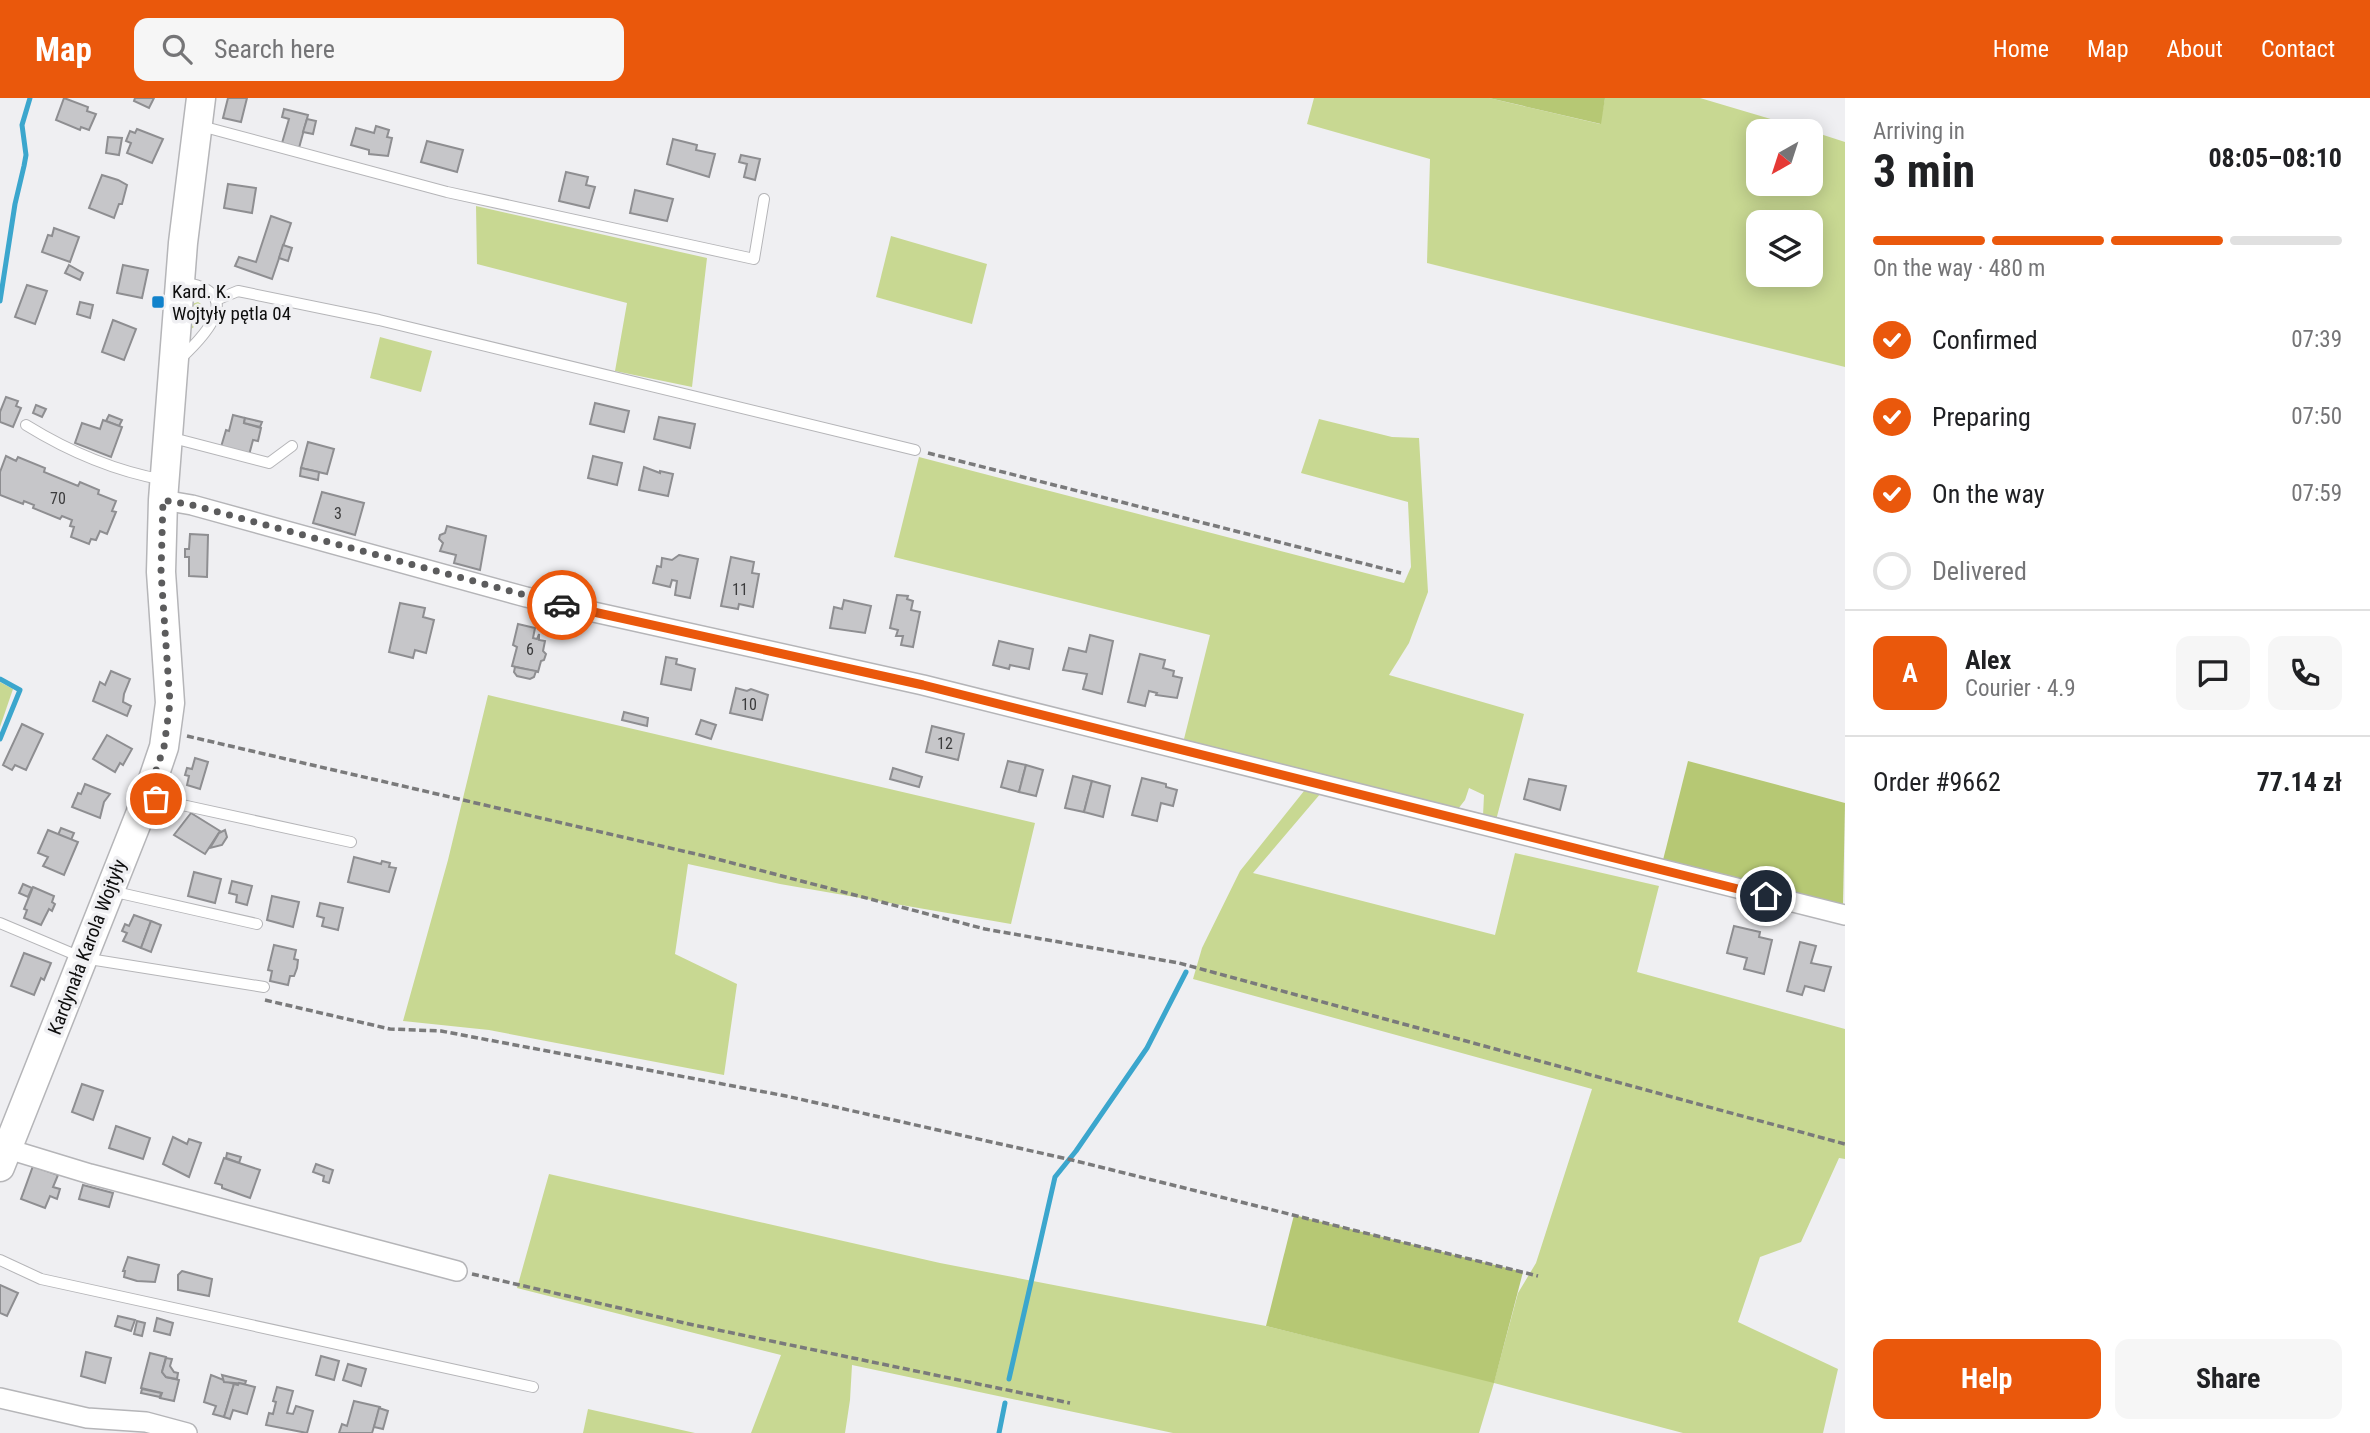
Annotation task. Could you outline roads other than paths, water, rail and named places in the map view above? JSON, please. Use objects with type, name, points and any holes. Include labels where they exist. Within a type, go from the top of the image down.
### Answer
[{"type":"street","name":"Kardynała Karola Wojtyły","points":[[4,1158],[147,797],[168,731],[170,703],[161,572],[163,490],[181,282],[200,112]]},
{"type":"street","points":[[163,490],[192,505],[526,597],[923,685],[1845,915]]},
{"type":"street","points":[[4,1158],[90,1174],[457,1271]]},
{"type":"street","points":[[0,1398],[87,1418],[146,1422],[187,1433]]},
{"type":"lane","points":[[200,112],[447,192],[754,259],[764,199]]},
{"type":"lane","points":[[174,363],[201,340],[213,323],[217,310],[216,300],[208,289],[181,282]]},
{"type":"lane","points":[[216,300],[238,290],[367,317],[915,450]]},
{"type":"lane","points":[[26,425],[68,448],[133,474],[163,490]]},
{"type":"lane","points":[[167,436],[269,463],[292,446]]},
{"type":"lane","points":[[147,797],[351,842]]},
{"type":"lane","points":[[110,891],[257,924]]},
{"type":"lane","points":[[0,923],[83,958],[264,987]]},
{"type":"lane","points":[[0,1260],[41,1279],[533,1387]]},
{"type":"waterway","points":[[0,301],[15,204],[26,155],[22,125],[30,98]]},
{"type":"waterway","points":[[0,679],[20,690],[0,739]]},
{"type":"waterway","points":[[1009,1379],[1055,1177],[1147,1048],[1186,972]]},
{"type":"waterway","points":[[999,1433],[1005,1403]]},
{"type":"place","name":"Kard. K. Wojtyły pętla 04","points":[[158,302]]}]
